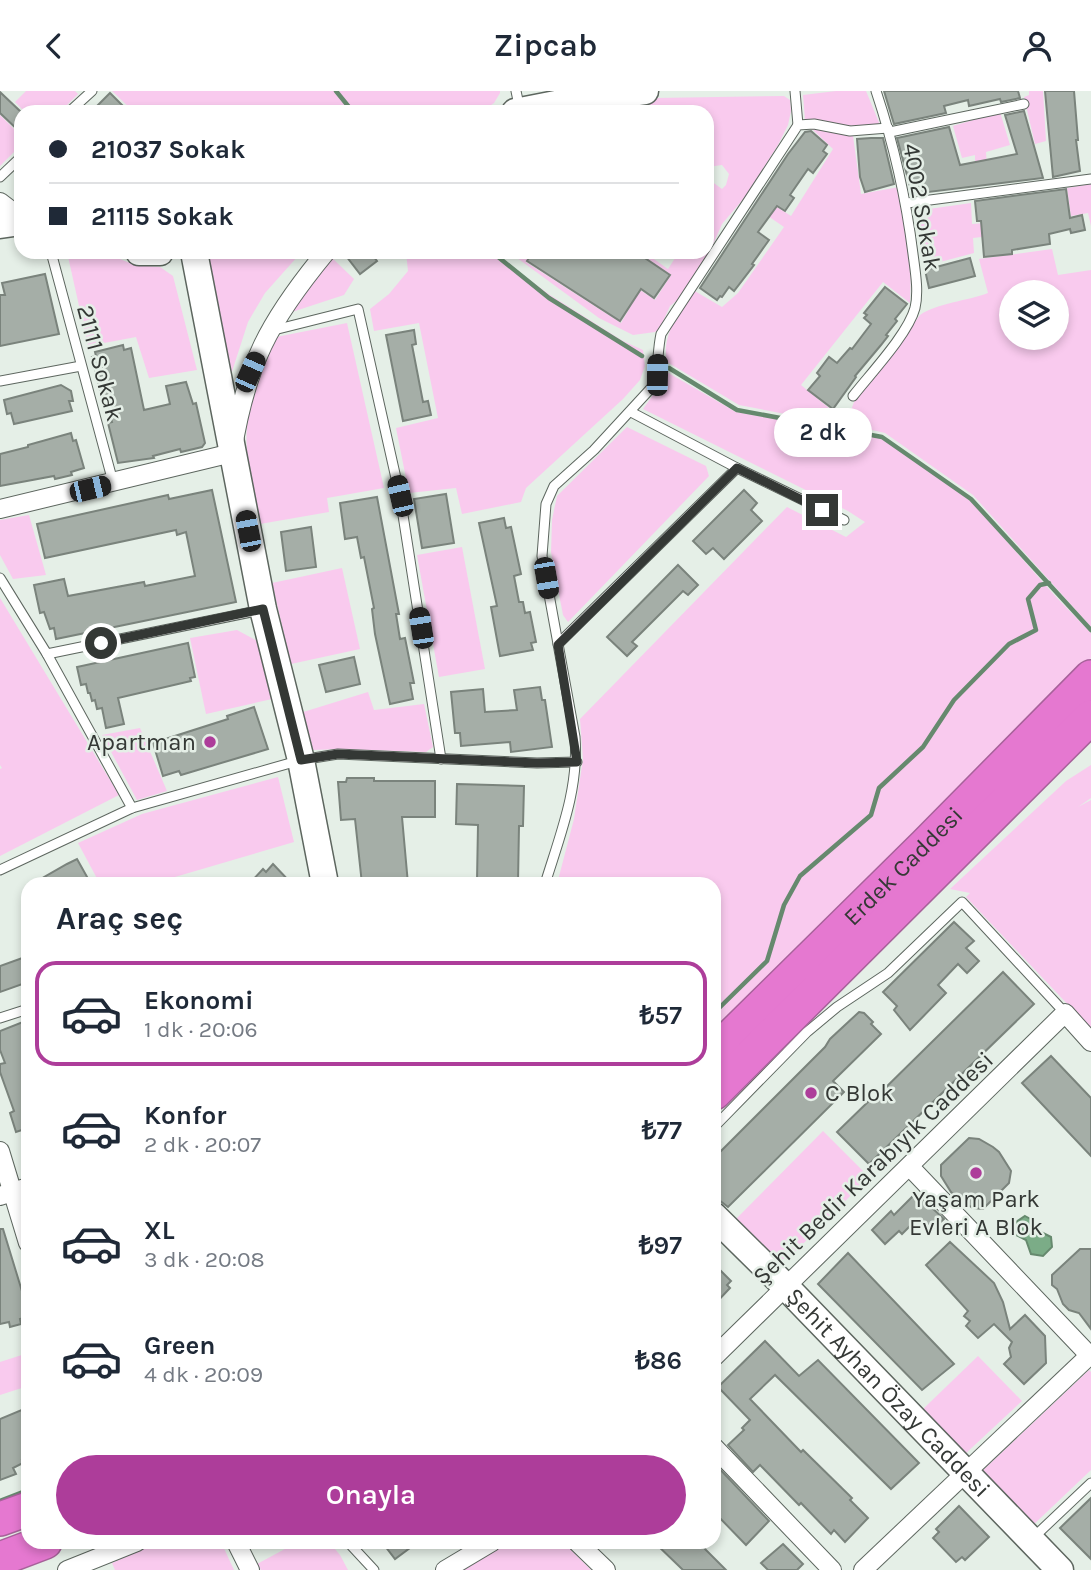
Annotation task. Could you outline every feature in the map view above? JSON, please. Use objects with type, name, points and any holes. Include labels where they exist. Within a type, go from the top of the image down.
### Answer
[{"type":"highway","name":"Erdek Caddesi","points":[[721,1046],[1091,677]]},
{"type":"highway","name":"Erdek Caddesi","points":[[721,1086],[1091,717]]},
{"type":"highway","points":[[1010,798],[1091,745]]},
{"type":"highway","points":[[0,1519],[21,1512]]},
{"type":"highway","points":[[0,1559],[27,1549]]},
{"type":"main road","points":[[517,104],[645,91]]},
{"type":"main road","points":[[195,259],[263,609],[301,760],[324,877]]},
{"type":"main road","name":"Şehit Ayhan Özay Caddesi","points":[[721,1223],[1060,1570]]},
{"type":"street","points":[[0,202],[14,214]]},
{"type":"street","points":[[0,509],[113,484],[232,453],[238,414],[250,372],[268,331],[293,292],[320,259]]},
{"type":"street","points":[[1065,1013],[1091,1042]]},
{"type":"street","name":"Şehit Bedir Karabıyık Caddesi","points":[[721,1350],[1065,1013]]},
{"type":"street","points":[[0,1151],[21,1218]]},
{"type":"street","points":[[863,1570],[1090,1355],[910,1167]]},
{"type":"street","points":[[721,1454],[832,1570]]},
{"type":"street","points":[[66,1570],[119,1549]]},
{"type":"street","points":[[240,1549],[250,1570]]},
{"type":"street","points":[[445,1570],[480,1549]]},
{"type":"street","points":[[584,1549],[606,1570]]},
{"type":"lane","points":[[77,105],[92,91]]},
{"type":"lane","points":[[714,253],[798,125],[795,91]]},
{"type":"lane","name":"4002 Sokak","points":[[853,396],[897,341],[915,307],[915,268],[907,202],[876,91]]},
{"type":"lane","points":[[798,125],[814,124],[850,131],[889,130],[1024,104]]},
{"type":"lane","points":[[0,177],[14,164]]},
{"type":"lane","points":[[907,202],[1091,179]]},
{"type":"lane","name":"21111 Sokak","points":[[53,259],[113,484]]},
{"type":"lane","points":[[547,877],[572,795],[577,762],[542,556],[546,504],[554,486],[594,450],[653,386],[657,375],[657,350],[661,334],[710,259]]},
{"type":"lane","points":[[268,331],[358,309],[400,496],[441,759]]},
{"type":"lane","points":[[0,381],[80,366]]},
{"type":"lane","points":[[631,412],[844,520]]},
{"type":"lane","points":[[558,645],[737,468]]},
{"type":"lane","points":[[0,578],[47,654],[132,808]]},
{"type":"lane","points":[[47,654],[263,609]]},
{"type":"lane","points":[[0,870],[132,808],[301,760],[338,754],[537,763],[577,762]]},
{"type":"lane","points":[[721,1120],[807,1032],[837,1007],[888,973],[962,902],[1065,1013]]},
{"type":"lane","points":[[0,1018],[21,1011]]},
{"type":"lane","points":[[1031,1539],[1091,1483]]},
{"type":"lane","points":[[354,1549],[374,1570]]},
{"type":"shaded area","points":[[26,91],[75,91],[78,94],[67,105],[18,105],[15,102]]},
{"type":"shaded area","points":[[112,91],[500,91],[491,105],[127,105]]},
{"type":"shaded area","points":[[866,91],[880,125],[871,128],[805,120],[803,95]]},
{"type":"shaded area","points":[[1029,91],[1043,91],[1046,141],[1035,144],[1024,97],[1029,95]]},
{"type":"shaded area","points":[[784,96],[790,100],[788,125],[778,145],[745,197],[722,224],[714,242],[714,183],[722,189],[729,174],[722,165],[714,166],[714,105],[610,105],[655,98]]},
{"type":"shaded area","points":[[1000,112],[1010,145],[986,152],[988,184],[975,186],[975,155],[962,158],[953,126]]},
{"type":"shaded area","points":[[0,115],[14,129],[14,152],[0,166]]},
{"type":"shaded area","points":[[811,128],[853,136],[861,194],[899,187],[911,261],[910,303],[883,282],[801,385],[835,413],[832,423],[739,405],[667,362],[666,352],[669,333],[693,290],[722,307],[738,293],[784,227],[753,206],[760,196],[791,216],[833,149]]},
{"type":"shaded area","points":[[1091,184],[1091,226],[1088,213],[1071,216],[1067,188]]},
{"type":"shaded area","points":[[971,203],[972,224],[1014,221],[1014,233],[973,238],[974,253],[925,266],[915,211]]},
{"type":"shaded area","points":[[1052,249],[1058,275],[1091,270],[1091,627],[973,495],[885,433],[846,424],[854,402],[920,315],[988,293],[979,259]]},
{"type":"shaded area","points":[[69,259],[120,259],[135,265],[160,267],[173,276],[197,370],[149,378],[136,337],[88,346]]},
{"type":"shaded area","points":[[204,259],[295,259],[265,293],[248,322],[229,381]]},
{"type":"shaded area","points":[[328,259],[333,259],[354,279],[344,295],[292,312],[288,308]]},
{"type":"shaded area","points":[[407,259],[501,259],[550,295],[623,341],[643,350],[645,366],[640,380],[623,399],[526,488],[521,502],[462,514],[456,488],[409,493],[396,428],[438,418],[419,323],[374,331],[370,309],[389,294],[408,271]]},
{"type":"shaded area","points":[[519,259],[528,259],[526,262],[621,323],[636,297],[577,259],[594,259],[655,300],[671,275],[648,259],[654,259],[668,269],[674,259],[705,259],[680,298],[670,306],[660,328],[655,332],[633,335],[599,318]]},
{"type":"shaded area","points":[[347,323],[384,488],[327,498],[329,512],[260,524],[246,439],[253,393],[271,338]]},
{"type":"shaded area","points":[[665,371],[736,412],[883,438],[971,501],[1091,633],[1091,658],[721,1025],[721,877],[559,877],[574,819],[583,759],[580,719],[787,507],[846,537],[865,522],[643,409],[658,388]]},
{"type":"shaded area","points":[[627,427],[706,466],[709,476],[568,622],[563,615],[551,552],[552,520],[557,496]]},
{"type":"shaded area","points":[[29,515],[46,575],[13,579],[0,555],[0,520]]},
{"type":"shaded area","points":[[462,547],[485,669],[439,677],[417,555]]},
{"type":"shaded area","points":[[342,568],[360,649],[291,664],[272,583]]},
{"type":"shaded area","points":[[0,598],[119,795],[0,856],[2,768]]},
{"type":"shaded area","points":[[237,630],[259,642],[272,699],[206,714],[190,638]]},
{"type":"shaded area","points":[[368,692],[374,710],[424,704],[433,747],[426,752],[312,750],[300,713]]},
{"type":"shaded area","points":[[140,728],[167,791],[137,800],[102,735]]},
{"type":"shaded area","points":[[1091,765],[1091,798],[1078,807],[1091,800],[1091,1029],[966,897],[970,893],[950,889],[1066,781]]},
{"type":"shaded area","points":[[278,777],[294,842],[175,877],[96,877],[78,843],[142,814]]},
{"type":"shaded area","points":[[823,1131],[869,1177],[789,1258],[778,1260],[735,1220]]},
{"type":"shaded area","points":[[1025,1216],[1034,1221],[1039,1231],[1051,1237],[1052,1247],[1043,1256],[1031,1254],[1026,1240],[1014,1234],[1013,1224]]},
{"type":"shaded area","points":[[21,1355],[21,1388],[0,1395],[0,1362]]},
{"type":"shaded area","points":[[978,1356],[1022,1401],[964,1455],[921,1411]]},
{"type":"shaded area","points":[[1089,1370],[1091,1470],[1030,1528],[979,1474]]},
{"type":"shaded area","points":[[143,1549],[224,1549],[234,1570],[115,1570],[112,1563]]},
{"type":"shaded area","points":[[285,1549],[335,1549],[348,1570],[261,1570],[257,1564]]},
{"type":"shaded area","points":[[498,1549],[570,1549],[591,1570],[461,1570]]},
{"type":"building","points":[[884,91],[1018,91],[1020,98],[1001,102],[1000,99],[969,106],[968,100],[944,106],[946,113],[894,124]]},
{"type":"building","points":[[1045,91],[1074,91],[1080,171],[1053,177]]},
{"type":"building","points":[[0,92],[14,105],[14,126],[0,113]]},
{"type":"building","points":[[110,93],[122,105],[98,105]]},
{"type":"building","points":[[1024,111],[1043,178],[912,194],[897,138],[949,127],[960,165],[1017,154],[1005,115]]},
{"type":"building","points":[[811,131],[827,145],[823,151],[827,154],[813,173],[808,169],[790,195],[794,198],[785,211],[777,206],[758,232],[769,240],[752,264],[754,265],[734,291],[729,287],[717,300],[700,288],[788,154],[805,132]]},
{"type":"building","points":[[883,138],[894,184],[865,192],[860,177],[857,139]]},
{"type":"building","points":[[1066,189],[1070,218],[1082,215],[1085,230],[1071,233],[1070,229],[1049,234],[1050,244],[1012,250],[1012,254],[984,257],[981,221],[977,221],[975,201]]},
{"type":"building","points":[[970,258],[975,276],[929,288],[925,270]]},
{"type":"building","points":[[348,259],[375,259],[377,261],[360,274]]},
{"type":"building","points":[[646,259],[670,275],[654,298],[641,289],[620,321],[527,261]]},
{"type":"building","points":[[45,274],[59,334],[0,346],[0,295],[5,295],[2,283]]},
{"type":"building","points":[[885,287],[907,304],[895,319],[897,321],[886,335],[888,336],[855,376],[833,409],[808,390],[820,376],[817,373],[829,357],[837,363],[852,349],[871,324],[864,318],[867,315],[864,313]]},
{"type":"building","points":[[414,330],[416,344],[412,345],[423,402],[428,401],[431,415],[403,421],[386,335]]},
{"type":"building","points":[[123,345],[124,350],[131,348],[144,410],[170,404],[166,386],[186,382],[193,404],[196,403],[205,443],[202,447],[181,452],[180,449],[153,456],[154,458],[118,463],[108,423],[112,422],[105,397],[102,398],[92,357],[96,356],[95,352]]},
{"type":"building","points":[[61,385],[71,391],[73,401],[69,401],[72,411],[14,424],[11,413],[7,414],[4,400]]},
{"type":"building","points":[[71,433],[73,441],[76,440],[84,468],[71,472],[72,475],[55,479],[54,476],[0,486],[0,454]]},
{"type":"building","points":[[212,490],[236,602],[56,639],[54,628],[50,629],[44,612],[40,613],[34,585],[64,579],[68,596],[144,582],[145,586],[195,576],[186,532],[177,535],[176,530],[45,558],[37,524],[168,495],[169,499]]},
{"type":"building","points":[[744,490],[757,503],[751,510],[762,521],[724,559],[713,548],[706,554],[693,541]]},
{"type":"building","points":[[446,494],[454,543],[422,548],[414,499]]},
{"type":"building","points":[[377,497],[399,614],[396,614],[400,639],[405,638],[414,683],[410,683],[413,699],[390,704],[375,634],[374,608],[364,557],[361,558],[357,537],[345,539],[340,503]]},
{"type":"building","points":[[504,518],[506,528],[511,527],[521,574],[514,576],[519,602],[523,602],[525,613],[530,612],[536,642],[531,643],[533,650],[500,656],[491,607],[497,606],[479,523]]},
{"type":"building","points":[[311,527],[316,567],[286,571],[281,532]]},
{"type":"building","points":[[678,565],[698,585],[688,595],[683,591],[632,642],[637,646],[627,656],[607,637]]},
{"type":"building","name":"Apartman","points":[[188,643],[195,677],[190,678],[191,681],[118,698],[124,724],[106,728],[102,708],[97,709],[86,684],[81,685],[77,667]]},
{"type":"building","points":[[354,657],[360,684],[326,692],[319,665]]},
{"type":"building","points":[[540,687],[542,700],[545,700],[552,747],[511,752],[510,742],[461,746],[460,733],[455,733],[451,692],[483,689],[485,712],[517,710],[514,690]]},
{"type":"building","name":"Apartman","points":[[254,707],[268,749],[181,775],[179,771],[163,776],[153,743],[228,719],[227,716]]},
{"type":"building","points":[[347,778],[435,781],[435,817],[402,817],[407,877],[361,877],[355,819],[341,820],[338,782],[346,782]]},
{"type":"building","points":[[457,784],[524,786],[523,826],[519,826],[518,877],[477,877],[478,825],[456,824]]},
{"type":"building","points":[[77,859],[87,877],[44,877]]},
{"type":"building","points":[[273,864],[285,877],[256,877],[263,869],[266,872]]},
{"type":"building","points":[[954,922],[974,941],[966,948],[979,961],[967,973],[958,964],[938,985],[946,993],[910,1030],[894,1010],[897,1006],[883,992]]},
{"type":"building","points":[[21,958],[21,984],[0,992],[0,966]]},
{"type":"building","points":[[1003,972],[1034,1004],[869,1164],[837,1132]]},
{"type":"building","points":[[859,1012],[873,1022],[871,1024],[881,1034],[833,1081],[844,1092],[728,1207],[721,1202],[721,1151]]},
{"type":"building","points":[[21,1023],[21,1130],[16,1132],[10,1113],[14,1111],[0,1072],[0,1064],[5,1063],[0,1050],[0,1031]]},
{"type":"building","points":[[1051,1056],[1091,1098],[1091,1156],[1022,1083]]},
{"type":"building","name":"Yaşam Park Evleri A Blok","points":[[969,1138],[979,1139],[993,1147],[1011,1171],[1009,1183],[983,1209],[973,1208],[958,1199],[941,1176],[941,1165]]},
{"type":"building","points":[[916,1193],[944,1219],[929,1232],[917,1219],[902,1234],[899,1231],[885,1244],[872,1230],[891,1211],[894,1215]]},
{"type":"building","points":[[0,1229],[3,1229],[21,1288],[21,1324],[10,1327],[9,1322],[0,1324]]},
{"type":"building","points":[[950,1242],[994,1283],[1003,1302],[1010,1329],[1025,1315],[1045,1336],[1046,1363],[1024,1384],[1004,1364],[1011,1357],[1009,1348],[1012,1342],[994,1324],[978,1338],[966,1326],[970,1321],[964,1316],[968,1311],[926,1265]]},
{"type":"building","points":[[1080,1249],[1091,1249],[1091,1329],[1079,1313],[1069,1310],[1063,1304],[1057,1289],[1052,1285],[1052,1275]]},
{"type":"building","points":[[848,1253],[954,1364],[922,1390],[818,1284]]},
{"type":"building","points":[[721,1271],[731,1281],[727,1285],[730,1288],[721,1298]]},
{"type":"building","points":[[765,1341],[799,1376],[818,1360],[919,1463],[891,1489],[775,1375],[750,1399],[801,1452],[803,1450],[852,1498],[850,1500],[868,1518],[845,1542],[834,1530],[831,1534],[760,1465],[753,1472],[728,1445],[744,1430],[742,1428],[750,1420],[721,1390],[721,1384]]},
{"type":"building","points":[[21,1410],[21,1464],[13,1468],[16,1474],[0,1480],[0,1419]]},
{"type":"building","points":[[721,1470],[769,1521],[746,1545],[721,1519]]},
{"type":"building","points":[[1091,1498],[1091,1559],[1060,1528]]},
{"type":"building","points":[[959,1506],[989,1537],[965,1560],[962,1557],[956,1562],[933,1538],[939,1532],[936,1529]]},
{"type":"building","points":[[783,1544],[803,1564],[797,1570],[768,1570],[761,1563]]},
{"type":"building","points":[[387,1549],[409,1549],[395,1559]]},
{"type":"building","points":[[661,1549],[705,1549],[726,1570],[683,1570]]},
{"type":"waterway","points":[[336,91],[347,105]]},
{"type":"waterway","points":[[501,259],[549,298],[642,356]]},
{"type":"waterway","points":[[669,368],[737,410],[882,437],[971,499],[1091,630]]},
{"type":"waterway","points":[[721,1006],[767,961],[784,905],[800,876],[871,815],[879,788],[923,747],[954,700],[1009,644],[1036,630],[1028,599],[1040,585],[1049,583]]},
{"type":"waterway","points":[[0,1501],[21,1493]]},
{"type":"place","name":"Apartman","points":[[210,742]]},
{"type":"place","name":"C Blok","points":[[811,1093]]},
{"type":"place","name":"Yaşam Park Evleri A Blok","points":[[976,1173]]},
{"type":"route","points":[[101,643],[263,609],[301,760],[338,754],[537,763],[577,762],[558,645],[737,468],[822,510]]}]
